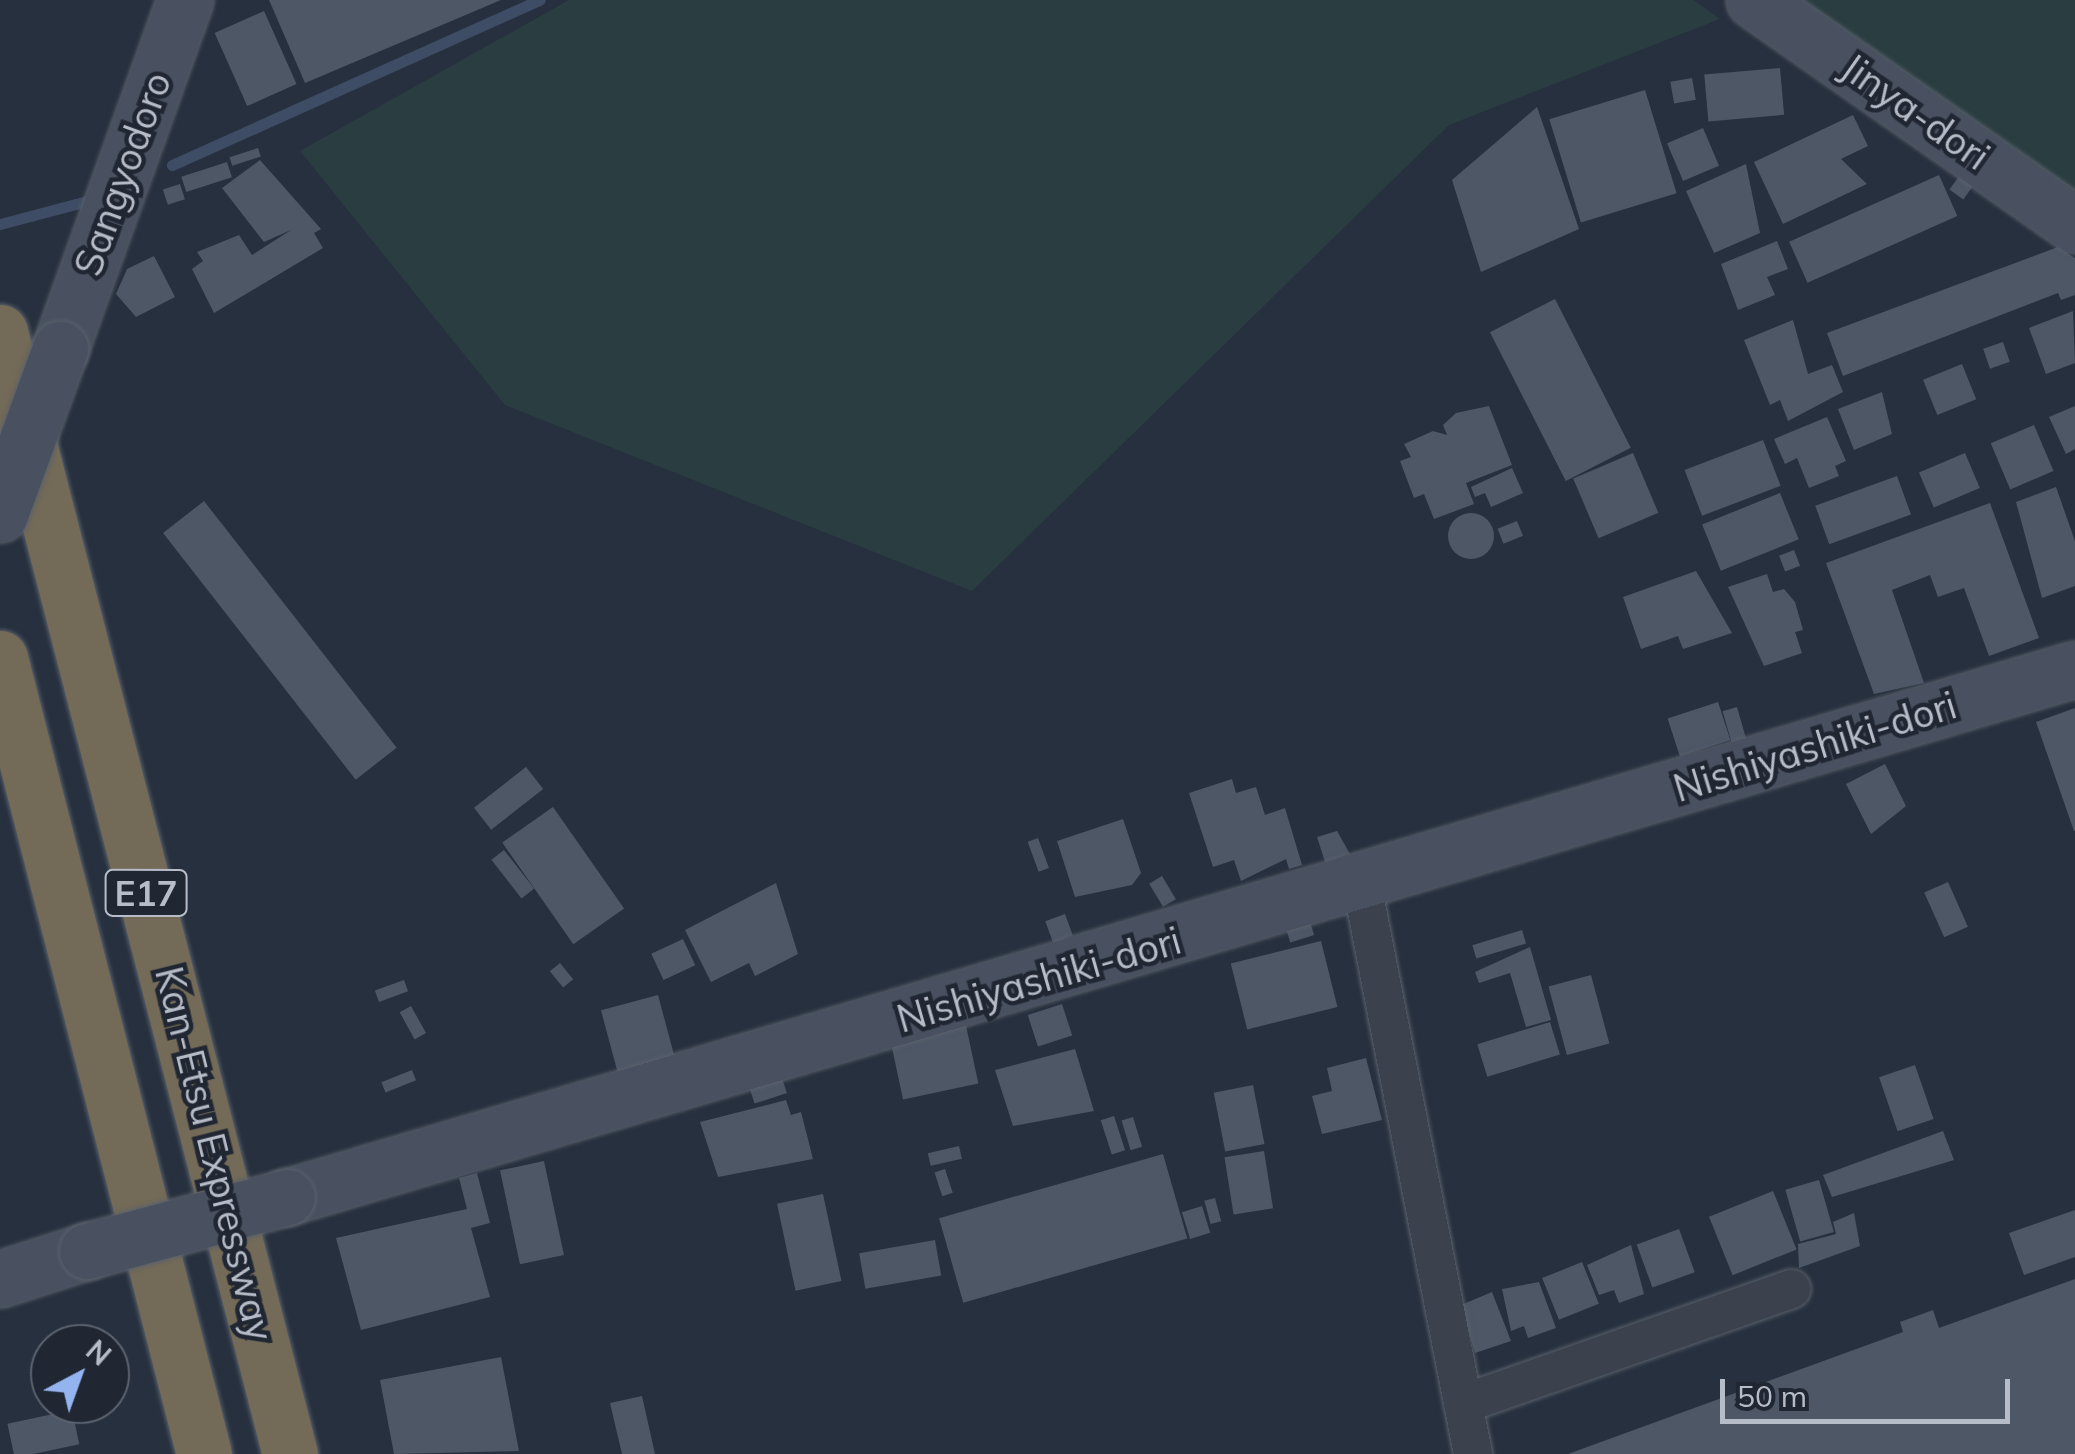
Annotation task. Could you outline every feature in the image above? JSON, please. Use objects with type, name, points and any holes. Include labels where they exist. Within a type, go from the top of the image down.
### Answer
[{"type":"highway","name":"Kan-Etsu Expressway","points":[[0,332],[290,1454]]},
{"type":"highway","name":"E17","points":[[0,658],[204,1454]]},
{"type":"street","name":"Sangyodoro","points":[[0,514],[185,0]]},
{"type":"street","name":"Jinya-dori","points":[[1754,0],[2075,225]]},
{"type":"street","name":"Nishiyashiki-dori","points":[[0,1279],[1362,885],[2075,669]]},
{"type":"street","points":[[1362,885],[1473,1454]]},
{"type":"street","points":[[1463,1404],[1791,1289]]},
{"type":"shaded area","points":[[569,0],[1694,0],[1720,19],[1449,125],[972,591],[505,405],[300,151]]},
{"type":"shaded area","points":[[1757,0],[2075,0],[2075,223]]},
{"type":"building","points":[[269,0],[501,0],[305,83]]},
{"type":"building","points":[[264,11],[297,84],[247,106],[215,33]]},
{"type":"building","points":[[1780,68],[1784,115],[1708,121],[1704,75]]},
{"type":"building","points":[[1692,78],[1696,100],[1674,103],[1670,82]]},
{"type":"building","points":[[1645,90],[1677,193],[1581,223],[1549,119]]},
{"type":"building","points":[[1537,107],[1579,229],[1481,272],[1452,180]]},
{"type":"building","points":[[1853,115],[1868,146],[1841,159],[1867,184],[1783,224],[1754,162]]},
{"type":"building","points":[[1703,128],[1719,166],[1683,181],[1667,143]]},
{"type":"building","points":[[258,148],[261,157],[232,166],[229,157]]},
{"type":"building","points":[[260,160],[321,229],[314,233],[323,248],[214,313],[192,269],[203,261],[197,252],[239,235],[252,255],[291,230],[264,242],[222,188]]},
{"type":"building","points":[[227,162],[232,177],[186,192],[181,177]]},
{"type":"building","points":[[1746,164],[1760,233],[1714,253],[1686,191]]},
{"type":"building","points":[[1939,175],[1957,216],[1807,283],[1789,242]]},
{"type":"building","points":[[1960,175],[1974,185],[1963,200],[1949,190]]},
{"type":"building","points":[[180,184],[185,199],[168,205],[163,190]]},
{"type":"building","points":[[1777,241],[1788,269],[1767,277],[1775,295],[1738,310],[1721,264]]},
{"type":"building","points":[[2058,247],[2075,258],[2075,295],[2061,300],[2058,293],[1843,376],[1827,333]]},
{"type":"building","points":[[154,256],[175,297],[136,317],[116,294],[127,269]]},
{"type":"building","points":[[1555,299],[1631,448],[1566,481],[1490,332]]},
{"type":"building","points":[[2073,311],[2075,363],[2046,374],[2029,328]]},
{"type":"building","points":[[1793,320],[1808,374],[1832,365],[1843,392],[1788,421],[1780,400],[1770,405],[1744,340]]},
{"type":"building","points":[[2003,342],[2010,362],[1990,369],[1983,349]]},
{"type":"building","points":[[1962,364],[1976,399],[1937,415],[1923,380]]},
{"type":"building","points":[[1882,392],[1892,434],[1854,450],[1838,409]]},
{"type":"building","points":[[1489,406],[1512,465],[1466,483],[1474,504],[1434,519],[1424,494],[1414,498],[1400,461],[1411,457],[1404,444],[1433,431],[1447,435],[1443,425],[1456,413]]},
{"type":"building","points":[[2075,406],[2075,449],[2066,454],[2049,417]]},
{"type":"building","points":[[1827,417],[1846,461],[1835,466],[1839,476],[1809,488],[1797,458],[1785,464],[1774,439]]},
{"type":"building","points":[[2034,425],[2054,471],[2010,489],[1991,443]]},
{"type":"building","points":[[1763,440],[1781,486],[1702,516],[1685,470]]},
{"type":"building","points":[[1633,453],[1658,513],[1599,538],[1573,478]]},
{"type":"building","points":[[1965,453],[1980,488],[1934,508],[1919,473]]},
{"type":"building","points":[[1512,468],[1523,493],[1491,507],[1485,493],[1475,497],[1471,487]]},
{"type":"building","points":[[1897,476],[1911,515],[1829,544],[1815,506]]},
{"type":"building","points":[[2056,487],[2075,541],[2075,586],[2042,598],[2016,502]]},
{"type":"building","points":[[1780,493],[1799,539],[1721,571],[1702,524]]},
{"type":"building","points":[[204,501],[397,748],[356,780],[163,533]]},
{"type":"building","points":[[1990,503],[2039,638],[1989,656],[1964,588],[1938,597],[1930,575],[1892,590],[1924,683],[1874,694],[1826,563]]},
{"type":"building","points":[[1471,513],[1487,520],[1494,536],[1487,552],[1471,559],[1455,552],[1448,536],[1455,520]]},
{"type":"building","points":[[1517,521],[1523,536],[1504,544],[1498,529]]},
{"type":"building","points":[[1794,550],[1800,566],[1785,572],[1779,556]]},
{"type":"building","points":[[1696,571],[1732,633],[1683,649],[1678,636],[1641,649],[1623,597]]},
{"type":"building","points":[[1767,574],[1773,592],[1784,589],[1795,602],[1803,630],[1795,632],[1802,653],[1764,666],[1728,587]]},
{"type":"building","points":[[1718,702],[1730,740],[1680,756],[1668,718]]},
{"type":"building","points":[[1737,707],[1746,738],[1731,742],[1723,711]]},
{"type":"building","points":[[2075,708],[2075,831],[2074,831],[2036,722]]},
{"type":"building","points":[[1885,764],[1906,806],[1871,834],[1846,784]]},
{"type":"building","points":[[526,767],[543,789],[491,830],[474,808]]},
{"type":"building","points":[[1232,779],[1236,793],[1256,787],[1265,815],[1285,808],[1302,865],[1289,869],[1286,859],[1241,881],[1234,860],[1213,867],[1189,793]]},
{"type":"building","points":[[553,807],[624,909],[573,944],[502,843]]},
{"type":"building","points":[[1123,819],[1141,873],[1132,885],[1075,897],[1057,841]]},
{"type":"building","points":[[1337,831],[1350,854],[1325,862],[1317,837]]},
{"type":"building","points":[[1038,838],[1049,868],[1039,872],[1028,842]]},
{"type":"building","points":[[504,850],[534,889],[522,898],[491,860]]},
{"type":"building","points":[[1162,876],[1176,899],[1163,907],[1149,884]]},
{"type":"building","points":[[1948,882],[1968,927],[1944,937],[1924,893]]},
{"type":"building","points":[[776,883],[798,954],[755,976],[749,963],[711,982],[685,930]]},
{"type":"building","points":[[1065,914],[1073,936],[1053,943],[1045,921]]},
{"type":"building","points":[[1308,915],[1314,935],[1290,942],[1284,922]]},
{"type":"building","points":[[1522,930],[1526,943],[1476,959],[1472,945]]},
{"type":"building","points":[[683,939],[695,965],[664,980],[651,954]]},
{"type":"building","points":[[1321,941],[1337,1007],[1247,1029],[1231,963]]},
{"type":"building","points":[[1530,947],[1551,1020],[1526,1027],[1510,973],[1479,983],[1475,972]]},
{"type":"building","points":[[560,963],[573,979],[563,988],[550,971]]},
{"type":"building","points":[[1591,975],[1609,1044],[1567,1055],[1548,986]]},
{"type":"building","points":[[404,980],[408,991],[379,1002],[375,991]]},
{"type":"building","points":[[658,995],[676,1061],[619,1076],[601,1010]]},
{"type":"building","points":[[1062,1004],[1072,1035],[1038,1047],[1028,1015]]},
{"type":"building","points":[[411,1006],[426,1033],[415,1039],[400,1012]]},
{"type":"building","points":[[964,1016],[978,1083],[903,1100],[889,1032]]},
{"type":"building","points":[[1550,1022],[1560,1055],[1487,1077],[1477,1044]]},
{"type":"building","points":[[1075,1049],[1094,1111],[1013,1126],[995,1070]]},
{"type":"building","points":[[1366,1058],[1382,1120],[1322,1134],[1312,1096],[1332,1091],[1327,1068]]},
{"type":"building","points":[[1915,1065],[1934,1119],[1898,1131],[1879,1077]]},
{"type":"building","points":[[412,1070],[416,1080],[386,1093],[381,1082]]},
{"type":"building","points":[[781,1075],[787,1093],[755,1104],[749,1086]]},
{"type":"building","points":[[1253,1085],[1264,1144],[1225,1152],[1214,1093]]},
{"type":"building","points":[[786,1100],[791,1115],[801,1112],[813,1159],[718,1177],[700,1122]]},
{"type":"building","points":[[1114,1116],[1125,1150],[1112,1155],[1101,1120]]},
{"type":"building","points":[[1133,1117],[1142,1147],[1131,1150],[1122,1121]]},
{"type":"building","points":[[1943,1131],[1954,1160],[1832,1197],[1823,1175]]},
{"type":"building","points":[[959,1146],[962,1159],[931,1166],[928,1153]]},
{"type":"building","points":[[1264,1151],[1273,1208],[1234,1215],[1224,1157]]},
{"type":"building","points":[[1163,1154],[1187,1239],[963,1303],[939,1218]]},
{"type":"building","points":[[544,1161],[564,1255],[520,1264],[500,1170]]},
{"type":"building","points":[[945,1169],[953,1193],[942,1196],[935,1172]]},
{"type":"building","points":[[477,1173],[490,1223],[471,1228],[490,1297],[361,1330],[336,1238],[467,1209],[459,1178]]},
{"type":"building","points":[[1819,1180],[1834,1232],[1800,1242],[1785,1190]]},
{"type":"building","points":[[1773,1191],[1797,1249],[1733,1275],[1709,1217]]},
{"type":"building","points":[[823,1194],[842,1281],[796,1291],[777,1204]]},
{"type":"building","points":[[1215,1198],[1221,1221],[1211,1224],[1204,1201]]},
{"type":"building","points":[[1202,1206],[1210,1233],[1190,1239],[1182,1212]]},
{"type":"building","points":[[2075,1210],[2075,1257],[2024,1275],[2009,1233]]},
{"type":"building","points":[[1854,1213],[1860,1246],[1799,1268],[1798,1244],[1836,1234],[1833,1222]]},
{"type":"building","points":[[1679,1229],[1695,1272],[1652,1288],[1637,1244]]},
{"type":"building","points":[[935,1240],[941,1275],[865,1289],[859,1253]]},
{"type":"building","points":[[1631,1245],[1644,1294],[1619,1303],[1614,1290],[1599,1295],[1587,1265]]},
{"type":"building","points":[[1582,1262],[1599,1304],[1559,1320],[1542,1278]]},
{"type":"building","points":[[2075,1279],[2075,1454],[1568,1454],[1903,1332],[1900,1322],[1933,1310],[1939,1328]]},
{"type":"building","points":[[1539,1282],[1556,1328],[1528,1338],[1524,1326],[1511,1331],[1502,1289]]},
{"type":"building","points":[[1492,1292],[1511,1341],[1475,1353],[1461,1305]]},
{"type":"building","points":[[501,1357],[519,1451],[394,1454],[380,1380]]},
{"type":"building","points":[[642,1396],[655,1454],[622,1454],[610,1403]]},
{"type":"building","points":[[30,1419],[30,1424],[75,1424],[79,1444],[14,1454],[7,1424]]},
{"type":"waterway","points":[[172,165],[540,0]]},
{"type":"waterway","points":[[0,224],[87,201]]}]
